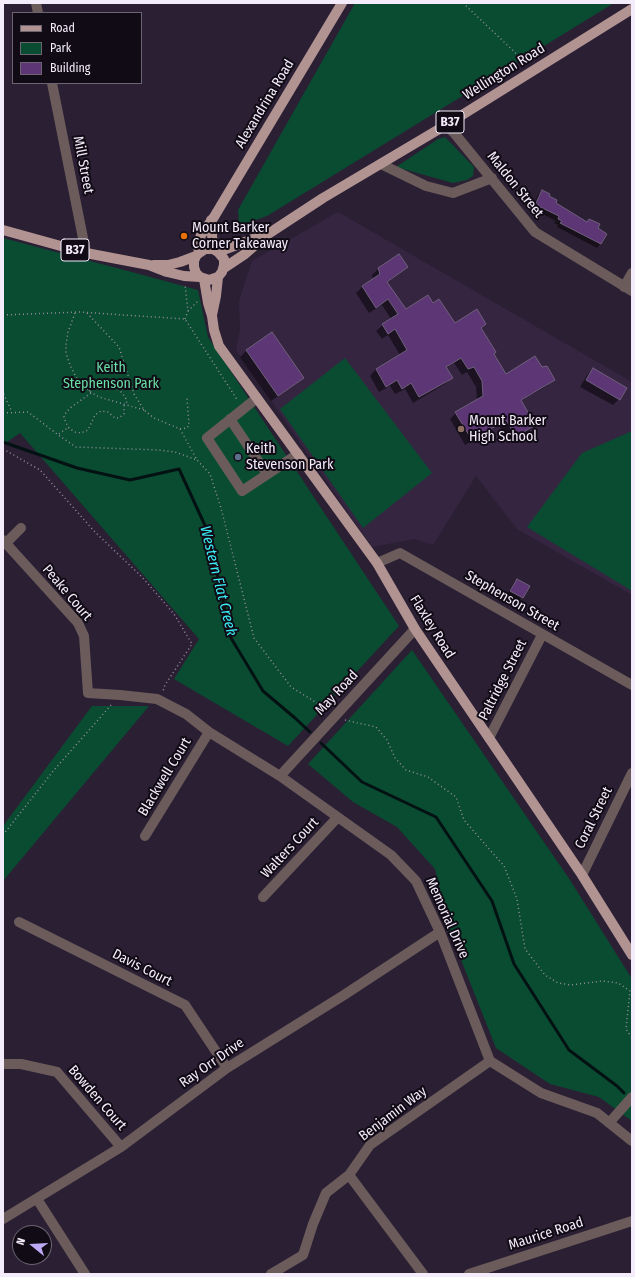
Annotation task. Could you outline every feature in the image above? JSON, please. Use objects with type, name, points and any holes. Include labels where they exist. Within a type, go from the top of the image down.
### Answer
[{"type":"main road","name":"Alexandrina Road","points":[[197,254],[201,235],[212,220],[342,3]]},
{"type":"main road","name":"Wellington Road","points":[[224,268],[245,254],[268,234],[323,198],[630,13]]},
{"type":"main road","points":[[212,220],[216,251],[224,260],[224,268]]},
{"type":"main road","name":"B37","points":[[3,230],[86,253],[149,265],[167,272],[184,276],[209,280],[218,277],[224,268]]},
{"type":"main road","name":"Wellington Road","points":[[216,251],[268,234]]},
{"type":"main road","name":"B37","points":[[149,265],[168,265],[180,262],[205,249],[216,251]]},
{"type":"main road","points":[[197,254],[194,261],[194,267],[196,273],[202,278]]},
{"type":"main road","name":"Flaxley Road","points":[[212,316],[218,277]]},
{"type":"main road","name":"Flaxley Road","points":[[202,278],[219,346],[377,563],[415,629],[582,875],[632,955]]},
{"type":"street","name":"Mill Street","points":[[52,84],[86,253]]},
{"type":"street","name":"Maldon Street","points":[[446,125],[492,178],[535,232],[628,289]]},
{"type":"street","points":[[381,164],[426,186],[453,193],[492,178]]},
{"type":"street","points":[[628,289],[632,273]]},
{"type":"street","points":[[257,398],[207,438],[242,491],[298,454]]},
{"type":"street","points":[[230,419],[267,474]]},
{"type":"street","name":"Peake Court","points":[[21,528],[5,542],[78,623],[84,636],[88,693]]},
{"type":"street","name":"Stephenson Street","points":[[377,563],[400,552],[542,635],[632,685]]},
{"type":"street","name":"May Road","points":[[280,776],[415,629]]},
{"type":"street","name":"Paltridge Street","points":[[489,738],[542,635]]},
{"type":"street","name":"Memorial Drive","points":[[88,693],[157,699],[186,714],[209,732],[280,776],[391,855],[416,881],[440,932],[490,1061]]},
{"type":"street","name":"Blackwell Court","points":[[145,836],[209,732]]},
{"type":"street","name":"Coral Street","points":[[582,875],[632,773]]},
{"type":"street","name":"Walters Court","points":[[263,897],[337,818]]},
{"type":"street","name":"Davis Court","points":[[19,922],[185,1005],[227,1068]]},
{"type":"street","name":"Ray Orr Drive","points":[[3,1219],[120,1147],[227,1068],[344,995],[440,932]]},
{"type":"street","points":[[490,1061],[541,1093],[596,1113],[632,1141]]},
{"type":"street","name":"Benjamin Way","points":[[271,1274],[303,1255],[313,1224],[326,1194],[348,1175],[370,1145],[490,1061]]},
{"type":"street","name":"Bowden Court","points":[[3,1064],[21,1064],[57,1072],[120,1147]]},
{"type":"street","points":[[609,1123],[632,1097]]},
{"type":"street","points":[[348,1175],[423,1274]]},
{"type":"street","points":[[37,1199],[85,1274]]},
{"type":"street","name":"Maurice Road","points":[[469,1274],[632,1221]]},
{"type":"path","points":[[463,3],[524,61]]},
{"type":"path","points":[[184,276],[188,310],[185,319]]},
{"type":"path","points":[[3,316],[79,312],[185,319]]},
{"type":"path","points":[[76,313],[71,322],[66,338],[66,353],[76,377],[88,391],[99,397],[144,410]]},
{"type":"path","points":[[185,319],[243,408]]},
{"type":"path","points":[[88,391],[98,385],[104,384],[114,386],[126,399],[124,414],[119,418],[115,418],[104,411],[98,413],[90,427],[85,432],[78,433],[69,427],[64,417],[67,411],[91,393]]},
{"type":"path","points":[[3,390],[12,412]]},
{"type":"path","points":[[180,429],[187,428],[189,425],[187,398]]},
{"type":"path","points":[[3,413],[28,412],[76,447],[159,450],[175,452],[196,460]]},
{"type":"path","points":[[58,435],[69,427]]},
{"type":"path","points":[[3,449],[40,470],[96,533],[142,577],[174,614],[192,644],[165,685],[160,701]]},
{"type":"path","points":[[3,835],[54,770],[120,695]]},
{"type":"shaded area","name":"Mount Barker High School","points":[[338,212],[632,382],[632,595],[517,529],[476,476],[433,545],[415,539],[372,547],[236,350],[240,329],[239,301],[252,261]]},
{"type":"green space","points":[[355,3],[614,3],[267,216],[239,226],[238,210]]},
{"type":"green space","points":[[445,137],[474,167],[473,176],[467,180],[453,183],[396,167],[438,139]]},
{"type":"green space","name":"Keith Stephenson Park","points":[[3,238],[198,290],[208,337],[399,626],[288,746],[174,679],[199,639],[20,433],[3,445]]},
{"type":"green space","points":[[345,358],[432,473],[363,528],[280,409]]},
{"type":"green space","points":[[632,431],[632,591],[527,527],[582,453]]},
{"type":"green space","points":[[412,650],[570,880],[632,979],[632,1121],[599,1097],[550,1084],[496,1048],[450,932],[435,869],[397,827],[353,802],[308,764]]},
{"type":"green space","points":[[92,706],[149,706],[3,881],[3,826]]},
{"type":"building","points":[[542,190],[557,200],[556,203],[587,222],[589,219],[600,224],[598,228],[607,234],[601,244],[560,223],[562,221],[558,219],[559,216],[538,206],[539,205],[536,203]]},
{"type":"building","points":[[399,254],[408,267],[387,282],[406,309],[428,295],[433,303],[439,299],[455,323],[477,309],[486,324],[481,328],[496,352],[494,354],[506,374],[535,356],[542,367],[547,366],[555,380],[521,400],[535,425],[516,437],[506,420],[472,440],[455,412],[483,396],[482,381],[474,367],[468,369],[461,358],[446,367],[453,378],[419,397],[411,383],[402,389],[397,380],[386,387],[376,369],[407,350],[395,329],[388,334],[382,324],[398,314],[388,299],[376,308],[362,286],[380,274],[378,268]]},
{"type":"building","points":[[272,332],[304,378],[278,396],[246,350]]},
{"type":"building","points":[[593,368],[627,388],[620,400],[586,380]]},
{"type":"building","points":[[517,579],[530,586],[523,598],[510,591]]},
{"type":"waterway","name":"Western Flat Creek","points":[[3,442],[77,468],[130,480],[179,469],[208,532],[231,638],[263,691],[310,732]]},
{"type":"waterway","name":"Western Flat Creek","points":[[321,743],[362,782],[436,817],[492,901],[514,964],[569,1050],[617,1086],[624,1093]]},
{"type":"place","name":"Mount Barker Corner Takeaway","points":[[184,236]]},
{"type":"place","name":"Mount Barker High School","points":[[461,429]]},
{"type":"place","name":"Keith Stevenson Park","points":[[238,457]]}]
